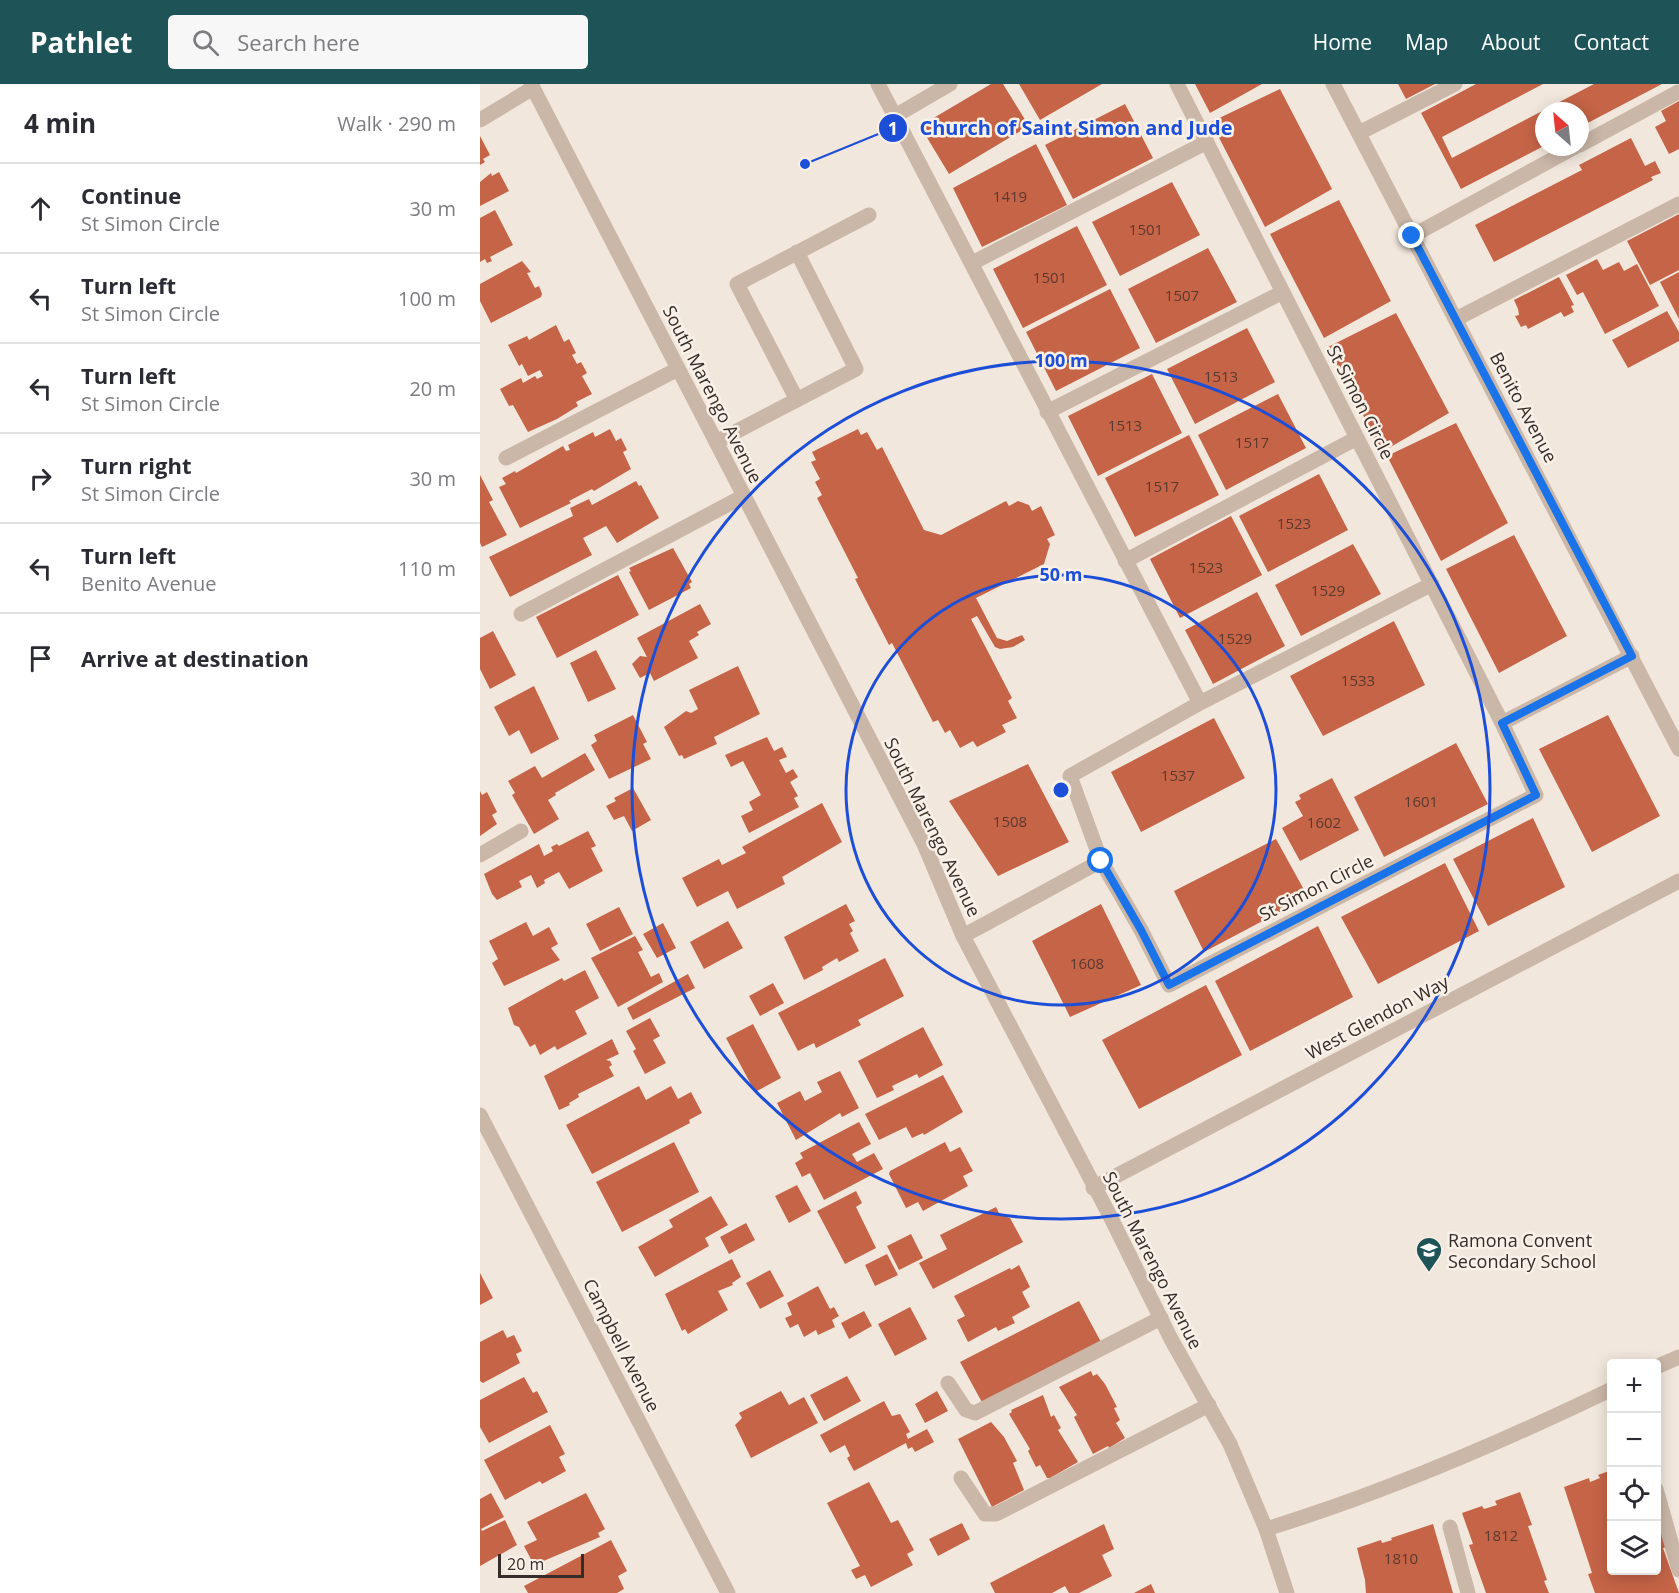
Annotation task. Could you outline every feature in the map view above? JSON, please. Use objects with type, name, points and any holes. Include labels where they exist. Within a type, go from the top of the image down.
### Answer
[{"type":"street","points":[[878,84],[1200,704],[1432,584]]},
{"type":"street","points":[[896,116],[950,84]]},
{"type":"street","name":"St Simon Circle","points":[[1177,84],[1432,584],[1536,795],[1169,985],[1141,930],[1101,861],[1070,776],[1200,704]]},
{"type":"street","name":"Benito Avenue","points":[[1333,84],[1679,749]]},
{"type":"street","points":[[1359,133],[1455,84]]},
{"type":"street","points":[[480,120],[532,86]]},
{"type":"street","name":"South Marengo Avenue","points":[[532,86],[924,844],[963,936],[1161,1318],[1230,1444],[1266,1529],[1287,1593]]},
{"type":"street","points":[[1589,139],[1678,92]]},
{"type":"street","points":[[972,263],[1207,142]]},
{"type":"street","points":[[1412,236],[1559,156]]},
{"type":"street","points":[[1456,319],[1679,204]]},
{"type":"street","points":[[796,400],[737,284],[869,215]]},
{"type":"street","points":[[716,442],[856,369],[797,252]]},
{"type":"street","points":[[1047,412],[1283,292]]},
{"type":"street","points":[[506,458],[678,369]]},
{"type":"street","points":[[1125,561],[1357,438]]},
{"type":"street","points":[[520,614],[744,496]]},
{"type":"street","points":[[1502,723],[1632,656]]},
{"type":"street","points":[[480,855],[521,831]]},
{"type":"street","points":[[963,936],[1101,861]]},
{"type":"street","name":"West Glendon Way","points":[[1093,1188],[1679,881]]},
{"type":"street","name":"Campbell Avenue","points":[[480,1115],[728,1593]]},
{"type":"street","points":[[948,1383],[966,1410],[975,1413],[1161,1318]]},
{"type":"street","points":[[1661,1365],[1679,1357]]},
{"type":"street","points":[[1266,1529],[1369,1493],[1541,1423],[1607,1391]]},
{"type":"street","points":[[961,1478],[985,1514],[996,1514],[1209,1406]]},
{"type":"street","points":[[1661,1507],[1679,1570]]},
{"type":"street","points":[[1450,1527],[1468,1593]]},
{"type":"building","points":[[991,84],[1003,84],[1029,126],[949,174],[920,126]]},
{"type":"building","points":[[1019,84],[1102,84],[1040,120]]},
{"type":"building","points":[[1195,84],[1262,84],[1210,113]]},
{"type":"building","points":[[1398,84],[1435,84],[1406,99]]},
{"type":"building","points":[[1476,84],[1543,84],[1442,137],[1452,158],[1535,115],[1535,151],[1461,189],[1421,113]]},
{"type":"building","points":[[1594,84],[1662,84],[1589,122],[1589,102],[1559,102]]},
{"type":"building","points":[[1280,89],[1332,189],[1265,227],[1211,122]]},
{"type":"building","points":[[1679,101],[1679,149],[1669,154],[1655,127],[1666,121],[1661,111]]},
{"type":"building","points":[[1125,104],[1153,158],[1073,199],[1045,145]]},
{"type":"building","points":[[480,136],[490,155],[483,159],[485,162],[480,165]]},
{"type":"building","points":[[1631,138],[1645,166],[1655,161],[1661,173],[1651,177],[1653,180],[1494,262],[1475,225],[1582,170],[1579,165]]},
{"type":"building","points":[[1036,144],[1067,205],[982,247],[953,188]]},
{"type":"building","points":[[499,172],[509,191],[480,206],[480,182],[491,173],[492,176]]},
{"type":"building","points":[[1172,182],[1200,235],[1120,276],[1092,222]]},
{"type":"building","points":[[1339,200],[1391,301],[1324,338],[1270,234]]},
{"type":"building","points":[[495,210],[513,245],[490,257],[492,261],[487,263],[485,259],[480,262],[480,218]]},
{"type":"building","points":[[1679,214],[1679,270],[1650,285],[1627,241]]},
{"type":"building","points":[[1077,226],[1107,285],[1023,328],[993,269]]},
{"type":"building","points":[[1208,248],[1237,302],[1156,343],[1128,289]]},
{"type":"building","points":[[1597,259],[1603,270],[1619,262],[1624,271],[1637,264],[1659,306],[1605,334],[1583,292],[1577,295],[1566,275]]},
{"type":"building","points":[[522,261],[531,272],[527,273],[535,288],[539,286],[541,297],[491,323],[480,301],[480,284]]},
{"type":"building","points":[[1679,272],[1679,319],[1660,282]]},
{"type":"building","points":[[1559,277],[1574,305],[1571,306],[1574,312],[1564,317],[1561,312],[1528,329],[1526,325],[1521,327],[1515,316],[1519,315],[1514,300]]},
{"type":"building","points":[[1110,289],[1140,348],[1056,391],[1026,332]]},
{"type":"building","points":[[1667,311],[1679,332],[1679,341],[1628,368],[1612,340]]},
{"type":"building","points":[[1396,313],[1449,413],[1382,452],[1328,347]]},
{"type":"building","points":[[556,325],[564,342],[569,339],[576,353],[572,355],[577,364],[581,362],[587,373],[582,376],[592,394],[576,402],[578,406],[557,419],[528,432],[513,405],[509,406],[500,389],[521,378],[523,383],[535,376],[537,379],[543,376],[540,370],[528,376],[522,364],[519,366],[508,345],[527,336],[529,340]]},
{"type":"building","points":[[1247,328],[1275,382],[1195,424],[1167,369]]},
{"type":"building","points":[[1152,374],[1182,433],[1098,476],[1068,416]]},
{"type":"building","points":[[1278,394],[1306,448],[1226,490],[1198,435]]},
{"type":"building","points":[[1456,423],[1508,523],[1441,561],[1387,456]]},
{"type":"building","points":[[610,429],[616,441],[621,438],[627,450],[623,452],[631,469],[594,491],[592,489],[569,501],[571,503],[520,528],[499,487],[506,484],[502,478],[515,471],[516,473],[563,446],[566,451],[570,450],[568,445],[593,432],[595,437]]},
{"type":"building","points":[[858,429],[861,435],[867,432],[877,450],[882,447],[924,530],[941,535],[1006,501],[1009,506],[1018,501],[1029,505],[1032,511],[1041,506],[1055,535],[1047,539],[1050,544],[1044,564],[976,598],[997,638],[1007,641],[1022,635],[1025,640],[1013,647],[1000,649],[995,647],[977,616],[971,619],[1012,698],[1008,701],[1017,718],[1002,725],[1006,732],[977,747],[973,741],[960,748],[950,730],[945,733],[938,720],[933,722],[892,643],[889,645],[817,498],[822,495],[815,482],[820,479],[811,462],[816,460],[812,452]]},
{"type":"building","points":[[1189,435],[1219,495],[1135,537],[1105,478]]},
{"type":"building","points":[[1319,474],[1348,530],[1268,572],[1239,516]]},
{"type":"building","points":[[480,475],[493,500],[489,502],[507,535],[482,547],[480,543]]},
{"type":"building","points":[[636,481],[639,486],[641,485],[659,518],[617,543],[606,526],[583,538],[592,555],[510,597],[489,557],[573,516],[570,508],[589,499],[592,505]]},
{"type":"building","points":[[1231,516],[1262,575],[1180,618],[1150,559]]},
{"type":"building","points":[[1514,535],[1567,636],[1499,673],[1446,569]]},
{"type":"building","points":[[1353,544],[1381,594],[1301,636],[1275,585]]},
{"type":"building","points":[[673,548],[692,582],[689,584],[691,588],[649,610],[629,568]]},
{"type":"building","points":[[618,575],[639,615],[557,658],[536,617]]},
{"type":"building","points":[[1257,592],[1285,646],[1213,684],[1185,630]]},
{"type":"building","points":[[700,604],[711,624],[697,632],[699,635],[689,641],[698,658],[654,681],[650,673],[640,678],[632,664],[640,656],[647,657],[637,638]]},
{"type":"building","points":[[1394,621],[1425,685],[1323,736],[1290,676]]},
{"type":"building","points":[[493,631],[516,675],[490,689],[480,669],[480,638]]},
{"type":"building","points":[[596,650],[616,689],[588,702],[570,663]]},
{"type":"building","points":[[738,666],[760,714],[714,737],[717,744],[684,759],[682,755],[679,756],[664,727],[686,711],[691,713],[698,709],[689,690]]},
{"type":"building","points":[[534,686],[559,739],[531,754],[519,730],[509,736],[494,707]]},
{"type":"building","points":[[633,715],[647,742],[643,744],[651,759],[609,779],[591,745],[597,741],[594,735]]},
{"type":"building","points":[[1608,715],[1660,816],[1592,852],[1539,749]]},
{"type":"building","points":[[1214,718],[1245,778],[1141,832],[1111,772]]},
{"type":"building","points":[[767,737],[774,751],[782,747],[787,757],[779,760],[786,773],[793,769],[798,777],[790,782],[798,796],[794,798],[799,807],[749,833],[741,816],[753,810],[749,802],[761,795],[743,761],[731,767],[725,755]]},
{"type":"building","points":[[1456,743],[1488,804],[1384,857],[1354,797]]},
{"type":"building","points":[[585,753],[595,770],[555,793],[556,795],[548,800],[559,819],[534,834],[512,795],[515,793],[508,781],[535,766],[542,778]]},
{"type":"building","points":[[1028,764],[1069,842],[998,876],[949,801]]},
{"type":"building","points":[[1332,778],[1359,830],[1300,861],[1282,828],[1303,816],[1295,802],[1301,799],[1299,795]]},
{"type":"building","points":[[633,788],[651,820],[632,831],[624,816],[614,820],[606,806],[616,801],[614,798]]},
{"type":"building","points":[[480,791],[482,795],[487,792],[497,812],[492,815],[497,824],[480,836]]},
{"type":"building","points":[[822,803],[842,842],[782,877],[785,884],[737,909],[728,891],[697,907],[682,878],[719,859],[722,865],[746,853],[742,847]]},
{"type":"building","points":[[1533,818],[1565,887],[1488,926],[1453,859]]},
{"type":"building","points":[[588,831],[596,846],[591,848],[603,871],[569,889],[559,872],[544,880],[545,883],[537,888],[531,875],[519,881],[522,887],[497,900],[492,894],[484,874],[539,844],[544,856],[553,851],[551,847],[557,844],[559,846]]},
{"type":"building","points":[[1276,839],[1308,897],[1204,952],[1174,891]]},
{"type":"building","points":[[1445,863],[1479,931],[1378,984],[1341,917]]},
{"type":"building","points":[[846,904],[855,921],[849,924],[853,931],[850,933],[859,951],[839,962],[837,958],[822,967],[823,970],[804,980],[784,937]]},
{"type":"building","points":[[1101,904],[1141,985],[1070,1017],[1032,941]]},
{"type":"building","points":[[619,907],[633,934],[600,951],[586,924]]},
{"type":"building","points":[[728,921],[743,948],[704,969],[690,942]]},
{"type":"building","points":[[526,922],[533,936],[549,927],[558,944],[551,948],[560,960],[504,986],[492,963],[498,959],[489,941]]},
{"type":"building","points":[[663,923],[676,948],[657,958],[643,934]]},
{"type":"building","points":[[1318,926],[1353,997],[1250,1051],[1215,981]]},
{"type":"building","points":[[635,936],[643,950],[638,952],[651,977],[659,973],[663,982],[618,1007],[591,958]]},
{"type":"building","points":[[885,958],[904,996],[858,1020],[861,1025],[816,1048],[814,1043],[798,1051],[778,1013]]},
{"type":"building","points":[[585,970],[599,998],[575,1011],[587,1034],[557,1050],[555,1046],[540,1055],[535,1044],[530,1047],[519,1027],[514,1025],[508,1008],[562,978],[564,981]]},
{"type":"building","points":[[688,974],[695,988],[633,1020],[627,1008]]},
{"type":"building","points":[[773,983],[784,1003],[760,1016],[749,996]]},
{"type":"building","points":[[1206,985],[1242,1055],[1139,1109],[1102,1040]]},
{"type":"building","points":[[650,1018],[660,1036],[653,1040],[666,1063],[645,1074],[633,1051],[636,1049],[626,1031]]},
{"type":"building","points":[[753,1024],[781,1078],[755,1092],[726,1038]]},
{"type":"building","points":[[923,1027],[943,1065],[919,1078],[917,1074],[892,1086],[894,1090],[877,1098],[858,1061]]},
{"type":"building","points":[[612,1039],[619,1054],[606,1060],[612,1065],[609,1067],[614,1076],[578,1094],[579,1097],[569,1103],[570,1105],[559,1110],[544,1076]]},
{"type":"building","points":[[840,1071],[859,1108],[842,1117],[840,1113],[796,1140],[777,1103],[800,1091],[805,1101],[822,1092],[817,1082]]},
{"type":"building","points":[[943,1075],[963,1112],[924,1135],[923,1133],[912,1138],[906,1127],[879,1140],[865,1114]]},
{"type":"building","points":[[639,1086],[646,1100],[671,1086],[678,1099],[691,1092],[702,1113],[689,1120],[690,1123],[592,1174],[566,1125]]},
{"type":"building","points":[[859,1122],[871,1144],[852,1154],[857,1162],[874,1153],[883,1169],[824,1200],[810,1173],[802,1177],[795,1163],[803,1158],[800,1153]]},
{"type":"building","points":[[674,1142],[699,1192],[622,1232],[596,1182]]},
{"type":"building","points":[[945,1142],[950,1152],[960,1147],[973,1171],[963,1176],[968,1186],[923,1211],[918,1202],[906,1208],[889,1174],[890,1171]]},
{"type":"building","points":[[797,1185],[811,1211],[789,1223],[775,1196]]},
{"type":"building","points":[[856,1191],[862,1203],[856,1207],[876,1248],[845,1264],[817,1211]]},
{"type":"building","points":[[711,1196],[728,1225],[705,1238],[709,1246],[655,1277],[638,1247],[673,1227],[669,1220]]},
{"type":"building","points":[[996,1207],[1000,1215],[1010,1218],[1023,1242],[933,1289],[919,1263],[947,1249],[940,1235]]},
{"type":"building","points":[[746,1223],[755,1240],[729,1254],[720,1237]]},
{"type":"building","points":[[911,1234],[923,1258],[899,1270],[887,1246]]},
{"type":"building","points":[[887,1254],[898,1275],[875,1286],[865,1265]]},
{"type":"building","points":[[732,1259],[741,1277],[732,1283],[733,1285],[718,1291],[728,1310],[688,1334],[685,1329],[682,1331],[665,1294]]},
{"type":"building","points":[[1019,1265],[1030,1287],[1022,1292],[1030,1307],[1012,1317],[1015,1323],[998,1331],[996,1327],[968,1342],[957,1320],[965,1316],[954,1296]]},
{"type":"building","points":[[770,1270],[784,1296],[760,1309],[746,1283]]},
{"type":"building","points":[[480,1273],[493,1298],[480,1305]]},
{"type":"building","points":[[818,1286],[830,1309],[834,1307],[839,1316],[832,1320],[835,1327],[818,1335],[816,1330],[804,1337],[798,1324],[790,1328],[785,1318],[792,1315],[787,1303]]},
{"type":"building","points":[[1079,1301],[1101,1342],[984,1406],[960,1362]]},
{"type":"building","points":[[910,1307],[927,1339],[895,1356],[878,1324]]},
{"type":"building","points":[[864,1311],[872,1326],[849,1339],[841,1323]]},
{"type":"building","points":[[503,1330],[507,1338],[514,1335],[522,1351],[516,1354],[520,1363],[483,1383],[480,1381],[480,1342]]},
{"type":"building","points":[[1091,1371],[1093,1376],[1097,1374],[1105,1384],[1117,1407],[1114,1408],[1120,1420],[1116,1423],[1125,1438],[1093,1454],[1074,1417],[1077,1415],[1059,1387]]},
{"type":"building","points":[[847,1376],[861,1401],[824,1421],[810,1395]]},
{"type":"building","points":[[524,1377],[533,1393],[537,1391],[548,1412],[489,1443],[480,1427],[480,1400]]},
{"type":"building","points":[[781,1391],[789,1405],[804,1397],[818,1423],[751,1458],[735,1425],[742,1418],[739,1413]]},
{"type":"building","points":[[937,1391],[948,1411],[925,1423],[915,1404]]},
{"type":"building","points":[[1043,1395],[1051,1417],[1054,1415],[1061,1428],[1058,1430],[1078,1462],[1050,1478],[1047,1478],[1040,1465],[1036,1467],[1028,1451],[1030,1449],[1009,1414],[1011,1410]]},
{"type":"building","points":[[884,1401],[892,1416],[900,1414],[910,1432],[906,1434],[908,1439],[927,1429],[934,1442],[915,1452],[912,1447],[908,1449],[906,1443],[854,1471],[847,1458],[850,1456],[845,1445],[830,1453],[820,1435]]},
{"type":"building","points":[[991,1422],[1004,1437],[1017,1461],[1013,1463],[1024,1490],[992,1507],[958,1439]]},
{"type":"building","points":[[550,1425],[565,1454],[559,1457],[566,1471],[542,1484],[540,1481],[505,1500],[484,1460]]},
{"type":"building","points":[[1607,1472],[1607,1575],[1661,1575],[1661,1530],[1667,1547],[1663,1548],[1679,1593],[1595,1593],[1588,1574],[1592,1573],[1564,1487],[1589,1478],[1590,1482],[1600,1478],[1598,1475]]},
{"type":"building","points":[[869,1482],[891,1523],[898,1520],[914,1550],[907,1554],[913,1565],[871,1587],[865,1575],[856,1579],[851,1570],[860,1566],[827,1503]]},
{"type":"building","points":[[1520,1492],[1532,1525],[1528,1526],[1547,1580],[1544,1581],[1549,1593],[1486,1593],[1469,1545],[1473,1544],[1462,1513],[1482,1506],[1484,1509],[1497,1505],[1495,1501]]},
{"type":"building","points":[[491,1493],[504,1517],[481,1529],[482,1531],[505,1520],[517,1545],[480,1566],[480,1499]]},
{"type":"building","points":[[586,1493],[605,1529],[598,1533],[600,1537],[534,1565],[524,1546],[537,1540],[527,1522]]},
{"type":"building","points":[[962,1523],[970,1539],[938,1556],[929,1539]]},
{"type":"building","points":[[1104,1524],[1114,1549],[1102,1555],[1112,1576],[1079,1593],[1069,1593],[1065,1586],[1052,1593],[995,1593],[990,1583]]},
{"type":"building","points":[[1433,1524],[1453,1593],[1366,1593],[1357,1548],[1381,1540],[1382,1543],[1392,1540],[1391,1538]]},
{"type":"building","points":[[611,1540],[627,1571],[618,1576],[624,1589],[617,1593],[528,1593],[524,1586]]},
{"type":"building","points":[[1151,1584],[1155,1593],[1134,1593]]},
{"type":"place","name":"Church of Saint Simon and Jude","points":[[805,164]]},
{"type":"place","name":"Ramona Convent Secondary School","points":[[1429,1273]]},
{"type":"route","points":[[1101,861],[1141,930],[1169,985],[1536,795],[1502,723],[1632,656],[1412,236]]}]
